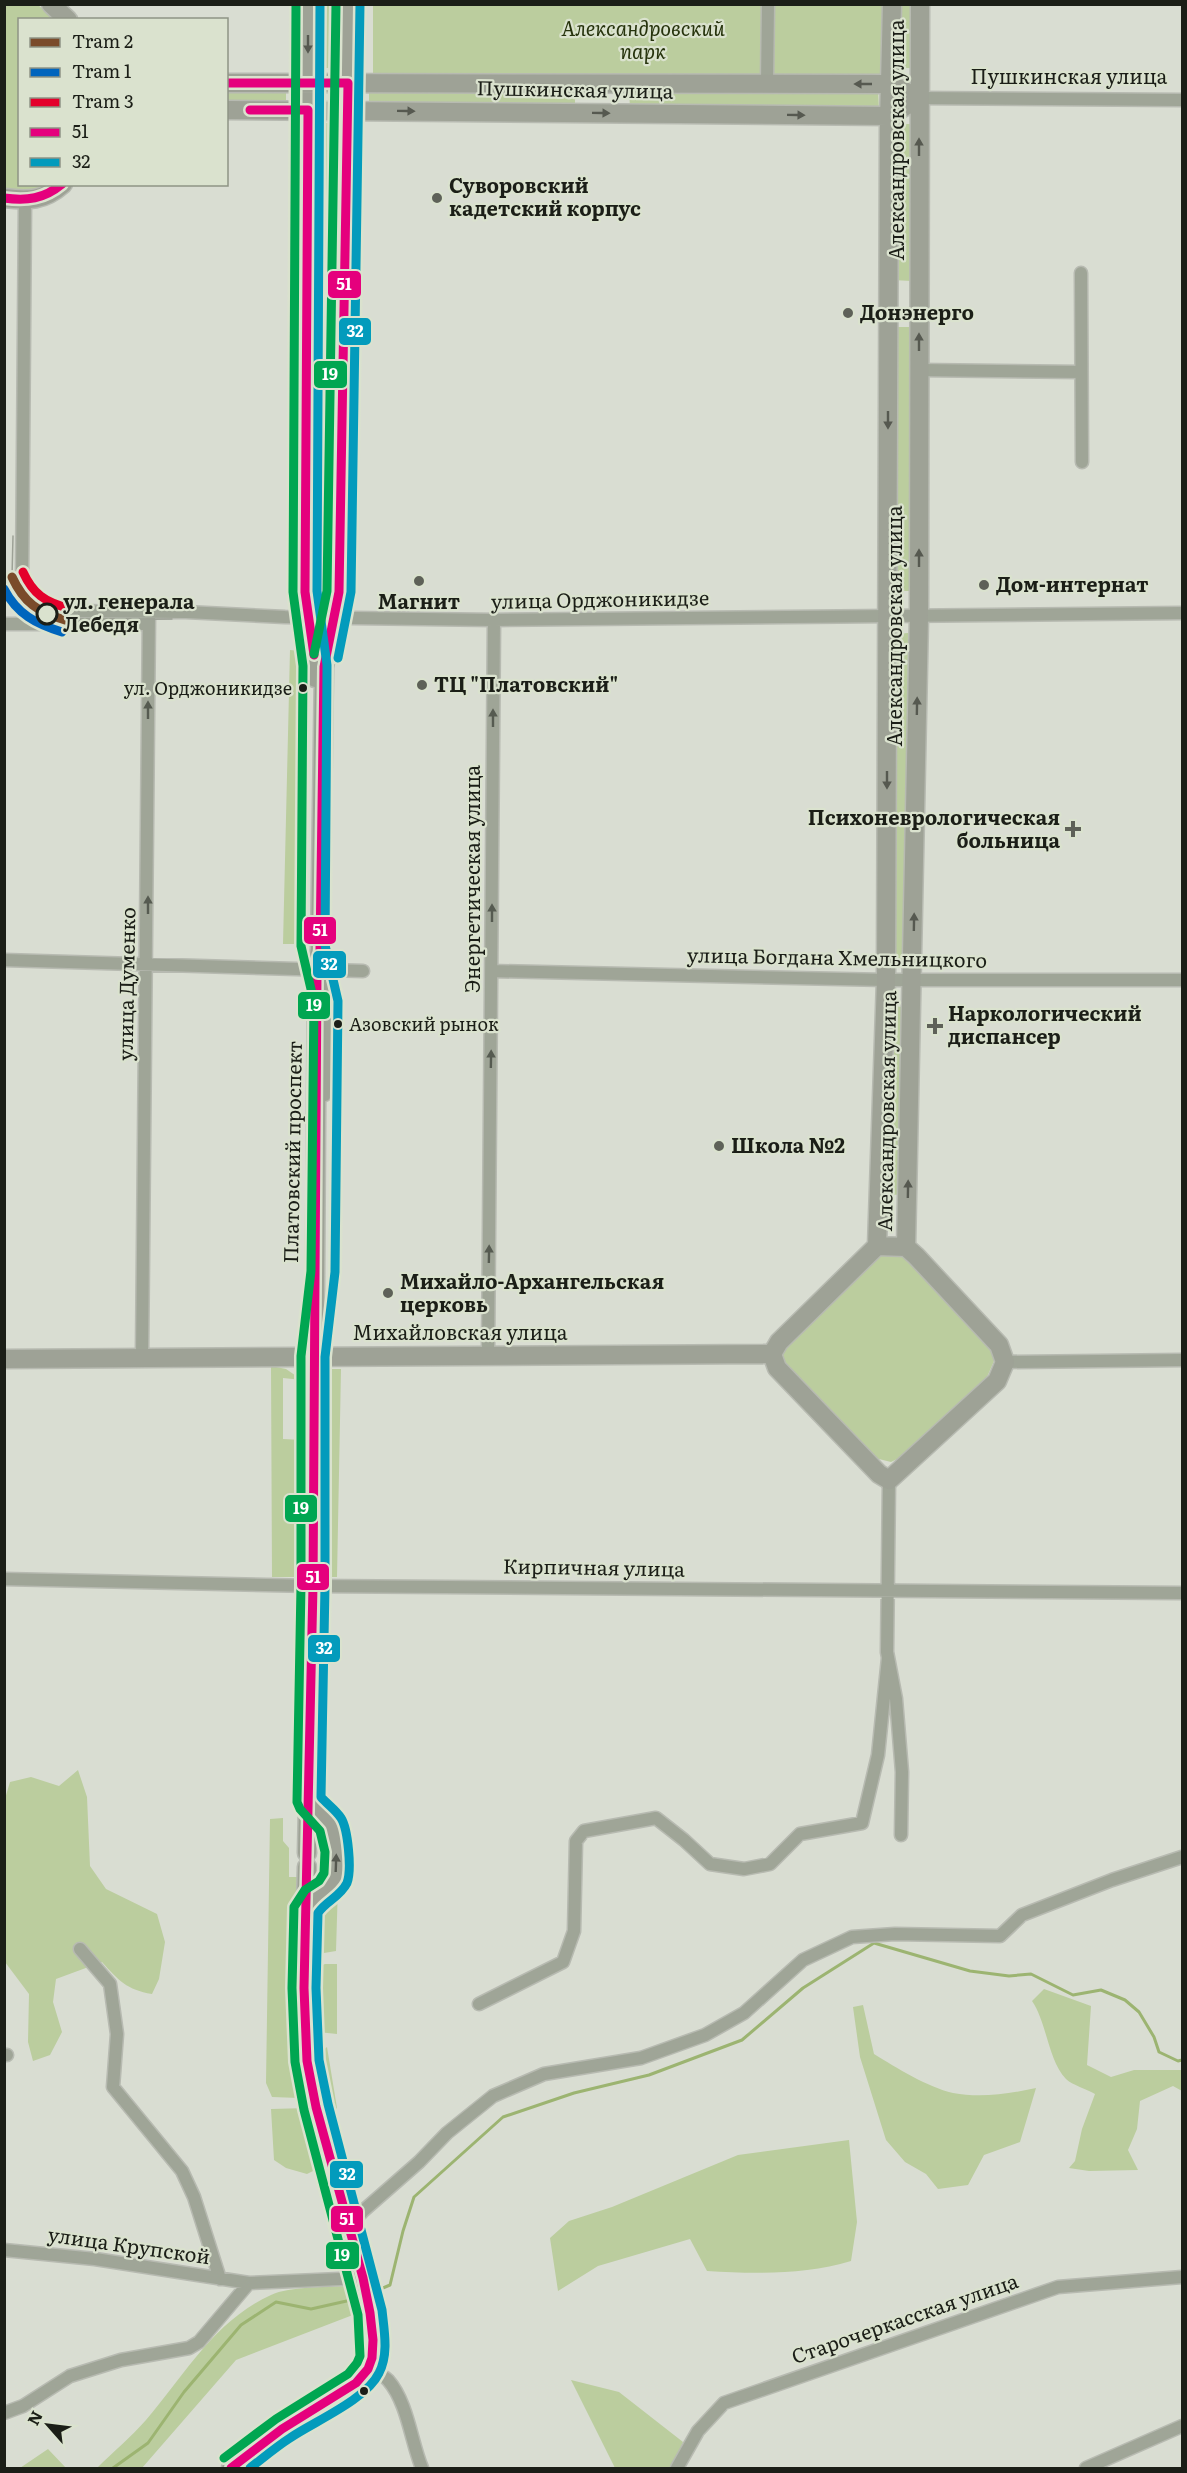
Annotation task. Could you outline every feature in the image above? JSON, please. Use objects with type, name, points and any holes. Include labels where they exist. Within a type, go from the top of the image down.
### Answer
[{"type":"street","points":[[51,4],[66,18]]},
{"type":"street","name":"Платовский проспект","points":[[308,4],[305,592],[315,665],[313,946],[317,970]]},
{"type":"street","name":"Платовский проспект","points":[[348,4],[339,581],[324,667],[320,949],[317,970],[313,1586],[304,1988],[307,2061],[316,2107],[363,2278],[370,2313],[373,2340],[372,2358],[368,2369]]},
{"type":"street","points":[[767,83],[768,4]]},
{"type":"street","name":"Александровская улица","points":[[877,1246],[886,980],[889,116],[892,4]]},
{"type":"street","name":"Александровская улица","points":[[906,1248],[919,617],[920,4]]},
{"type":"street","name":"Пушкинская улица","points":[[228,83],[890,84],[919,98],[1182,100]]},
{"type":"street","points":[[889,116],[919,98]]},
{"type":"street","name":"Пушкинская улица","points":[[228,110],[889,116]]},
{"type":"street","points":[[4,198],[25,201],[44,198],[60,186]]},
{"type":"street","points":[[25,201],[22,585],[25,595],[30,600],[49,611]]},
{"type":"street","points":[[1081,273],[1082,462]]},
{"type":"street","points":[[307,316],[344,316]]},
{"type":"street","points":[[919,369],[1081,372]]},
{"type":"street","name":"улица Орджоникидзе","points":[[21,624],[49,611],[149,618]]},
{"type":"street","name":"улица Орджоникидзе","points":[[4,624],[149,618],[333,617],[494,620],[1182,613]]},
{"type":"street","name":"улица Думенко","points":[[142,1357],[149,618]]},
{"type":"street","name":"Энергетическая улица","points":[[488,1355],[494,620]]},
{"type":"street","points":[[4,960],[363,971]]},
{"type":"street","name":"улица Богдана Хмельницкого","points":[[492,971],[886,980],[1182,980]]},
{"type":"street","points":[[479,2004],[563,1962],[574,1931],[576,1841],[584,1832],[656,1818],[710,1864],[744,1869],[770,1864],[800,1834],[862,1823],[878,1755],[888,1658],[889,1480],[997,1381],[1005,1362],[999,1345],[906,1248],[877,1246],[779,1342],[772,1354],[777,1368],[797,1391],[879,1474],[889,1480]]},
{"type":"street","name":"Михайловская улица","points":[[4,1359],[772,1354]]},
{"type":"street","points":[[1005,1362],[1182,1360]]},
{"type":"street","name":"Кирпичная улица","points":[[4,1578],[313,1586],[1182,1593]]},
{"type":"street","points":[[888,1658],[896,1699],[902,1772],[902,1835]]},
{"type":"street","points":[[306,1909],[314,1898],[327,1890],[336,1877],[337,1851],[331,1825],[309,1802]]},
{"type":"street","points":[[349,2227],[363,2211],[419,2162],[447,2133],[493,2096],[544,2074],[641,2058],[705,2035],[744,2013],[803,1960],[852,1937],[895,1934],[1000,1936],[1022,1916],[1112,1880],[1182,1857]]},
{"type":"street","points":[[80,1949],[110,1984],[117,2034],[113,2086],[182,2171],[194,2197],[220,2279]]},
{"type":"street","name":"улица Крупской","points":[[4,2250],[95,2259],[249,2283],[363,2278]]},
{"type":"street","name":"Старочеркасская улица","points":[[677,2469],[698,2431],[724,2403],[1058,2287],[1182,2277]]},
{"type":"street","points":[[4,2413],[23,2406],[70,2376],[141,2355],[189,2348],[199,2342],[249,2283]]},
{"type":"street","points":[[231,2469],[282,2429],[356,2383],[368,2369],[388,2380],[408,2421],[422,2469]]},
{"type":"street","points":[[1086,2469],[1182,2426]]},
{"type":"green space","points":[[4,5],[38,5],[54,18],[18,18],[18,186],[49,186],[36,193],[5,189]]},
{"type":"green space","points":[[292,5],[300,5],[300,71],[291,71]]},
{"type":"green space","points":[[312,5],[345,5],[344,68],[312,68]]},
{"type":"green space","name":"Александровский парк","points":[[373,5],[884,5],[883,78],[373,74]]},
{"type":"green space","points":[[900,5],[913,5],[912,68],[899,68]]},
{"type":"green space","points":[[228,86],[286,87],[286,105],[228,104]]},
{"type":"green space","points":[[369,88],[575,88],[575,108],[369,105]]},
{"type":"green space","points":[[878,89],[879,111],[630,108],[629,90]]},
{"type":"green space","points":[[317,123],[337,123],[335,306],[315,306]]},
{"type":"green space","points":[[893,124],[913,124],[912,281],[892,280]]},
{"type":"green space","points":[[313,327],[333,327],[330,595],[310,595]]},
{"type":"green space","points":[[893,327],[911,327],[912,591],[894,591]]},
{"type":"green space","points":[[908,633],[905,966],[892,964],[894,634]]},
{"type":"green space","points":[[290,650],[301,651],[307,725],[298,944],[283,944]]},
{"type":"green space","points":[[890,1006],[904,1007],[901,1195],[882,1194]]},
{"type":"green space","points":[[894,1252],[910,1259],[991,1347],[994,1361],[987,1377],[903,1456],[891,1462],[871,1457],[787,1369],[781,1353],[787,1340],[881,1253]]},
{"type":"green space","points":[[271,1366],[286,1369],[302,1380],[283,1378],[283,1439],[303,1440],[302,1577],[272,1577]]},
{"type":"green space","points":[[323,1369],[341,1369],[337,1577],[321,1577]]},
{"type":"green space","points":[[78,1770],[87,1797],[90,1866],[106,1889],[157,1914],[165,1942],[159,1979],[152,1994],[136,1990],[124,1983],[102,1962],[56,1979],[53,2002],[62,2032],[50,2055],[33,2061],[28,2042],[29,1994],[5,1962],[4,1802],[10,1782],[31,1777],[59,1786]]},
{"type":"green space","points":[[283,1818],[283,1841],[289,1848],[289,1877],[300,1877],[297,2076],[299,2098],[272,2097],[266,2083],[270,1819]]},
{"type":"green space","points":[[338,1885],[336,1951],[324,1953],[318,1950],[316,1945],[316,1910],[321,1908]]},
{"type":"green space","points":[[325,1964],[337,1964],[337,2034],[318,2032],[318,1967]]},
{"type":"green space","points":[[1044,1989],[1091,2006],[1087,2065],[1111,2077],[1134,2070],[1182,2070],[1182,2091],[1173,2086],[1140,2101],[1137,2129],[1128,2150],[1138,2170],[1089,2171],[1069,2168],[1075,2161],[1082,2129],[1095,2094],[1066,2079],[1055,2062],[1032,2001]]},
{"type":"green space","points":[[863,2005],[874,2054],[923,2082],[953,2093],[974,2095],[1005,2094],[1036,2088],[1020,2142],[984,2155],[968,2185],[938,2189],[926,2174],[905,2162],[886,2140],[860,2057],[853,2007]]},
{"type":"green space","points":[[327,2047],[337,2108],[333,2112],[326,2108],[320,2087],[321,2052]]},
{"type":"green space","points":[[307,2108],[323,2166],[307,2174],[286,2168],[274,2160],[271,2109]]},
{"type":"green space","points":[[849,2140],[857,2222],[851,2261],[798,2271],[743,2273],[707,2271],[690,2239],[598,2266],[558,2291],[550,2238],[569,2221],[612,2207],[738,2155]]},
{"type":"green space","points":[[353,2286],[358,2313],[236,2360],[142,2468],[97,2468],[146,2420],[217,2334],[251,2306],[271,2295],[288,2290]]},
{"type":"green space","points":[[571,2380],[619,2392],[683,2442],[671,2468],[615,2468]]},
{"type":"green space","points":[[330,2412],[340,2413],[248,2467],[244,2464],[314,2418]]},
{"type":"green space","points":[[48,2449],[66,2468],[20,2468]]},
{"type":"waterway","points":[[371,2293],[390,2285],[414,2197],[503,2117],[574,2093],[649,2075],[742,2040],[803,1988],[874,1943],[970,1971],[1009,1976],[1031,1974],[1073,1995],[1101,1990],[1125,2000],[1139,2012],[1154,2037],[1159,2052],[1178,2061],[1182,2060]]},
{"type":"waterway","points":[[113,2468],[148,2443],[184,2392],[241,2325],[276,2302],[311,2309],[360,2298]]},
{"type":"tram line","points":[[12,577],[13,536]]},
{"type":"tram line","name":"3","points":[[23,572],[31,586],[41,596],[68,608]]},
{"type":"tram line","name":"2","points":[[12,577],[22,594],[33,605],[47,614],[65,620]]},
{"type":"tram line","name":"1","points":[[4,589],[9,598],[28,617],[62,632]]},
{"type":"tram line","points":[[65,620],[172,619]]},
{"type":"transit line","name":"19","points":[[224,2458],[276,2419],[348,2374],[360,2356],[358,2315],[304,2110],[295,2062],[292,1988],[294,1907],[305,1890],[319,1881],[324,1873],[325,1852],[320,1831],[300,1809],[297,1802],[301,1586],[301,1356],[311,1271],[314,1002],[301,946],[303,666],[293,592],[296,4]]},
{"type":"transit line","name":"32","points":[[250,2468],[285,2441],[363,2392],[379,2373],[385,2350],[382,2310],[328,2104],[319,2060],[316,1988],[318,1913],[344,1888],[349,1869],[343,1823],[337,1812],[321,1797],[325,1586],[325,1357],[335,1272],[338,1001],[325,945],[327,665],[317,591],[320,4]]},
{"type":"transit line","name":"19","points":[[314,654],[327,591],[336,4]]},
{"type":"transit line","name":"32","points":[[338,658],[351,592],[360,4]]},
{"type":"transit line","name":"51","points":[[228,83],[348,83],[339,592],[324,667],[320,949],[317,971],[313,1586],[304,1988],[307,2061],[316,2107],[363,2278],[373,2340],[372,2358],[368,2369],[356,2383],[282,2429],[231,2468]]},
{"type":"transit line","name":"51","points":[[250,110],[308,110],[305,592],[314,655]]},
{"type":"transit line","name":"51","points":[[4,198],[35,198],[59,186]]},
{"type":"place","name":"Суворовский кадетский корпус","points":[[437,198]]},
{"type":"place","name":"Донэнерго","points":[[848,313]]},
{"type":"place","name":"Магнит","points":[[419,581]]},
{"type":"place","name":"Дом-интернат","points":[[984,585]]},
{"type":"place","name":"ул. генерала Лебедя","points":[[47,614]]},
{"type":"place","name":"ТЦ \"Платовский\"","points":[[422,685]]},
{"type":"place","name":"ул. Орджоникидзе","points":[[303,688]]},
{"type":"place","name":"Психоневрологическая больница","points":[[1073,829]]},
{"type":"place","name":"Азовский рынок","points":[[338,1024]]},
{"type":"place","name":"Наркологический диспансер","points":[[935,1026]]},
{"type":"place","name":"Школа №2","points":[[719,1146]]},
{"type":"place","name":"Михайло-Архангельская церковь","points":[[388,1293]]}]
